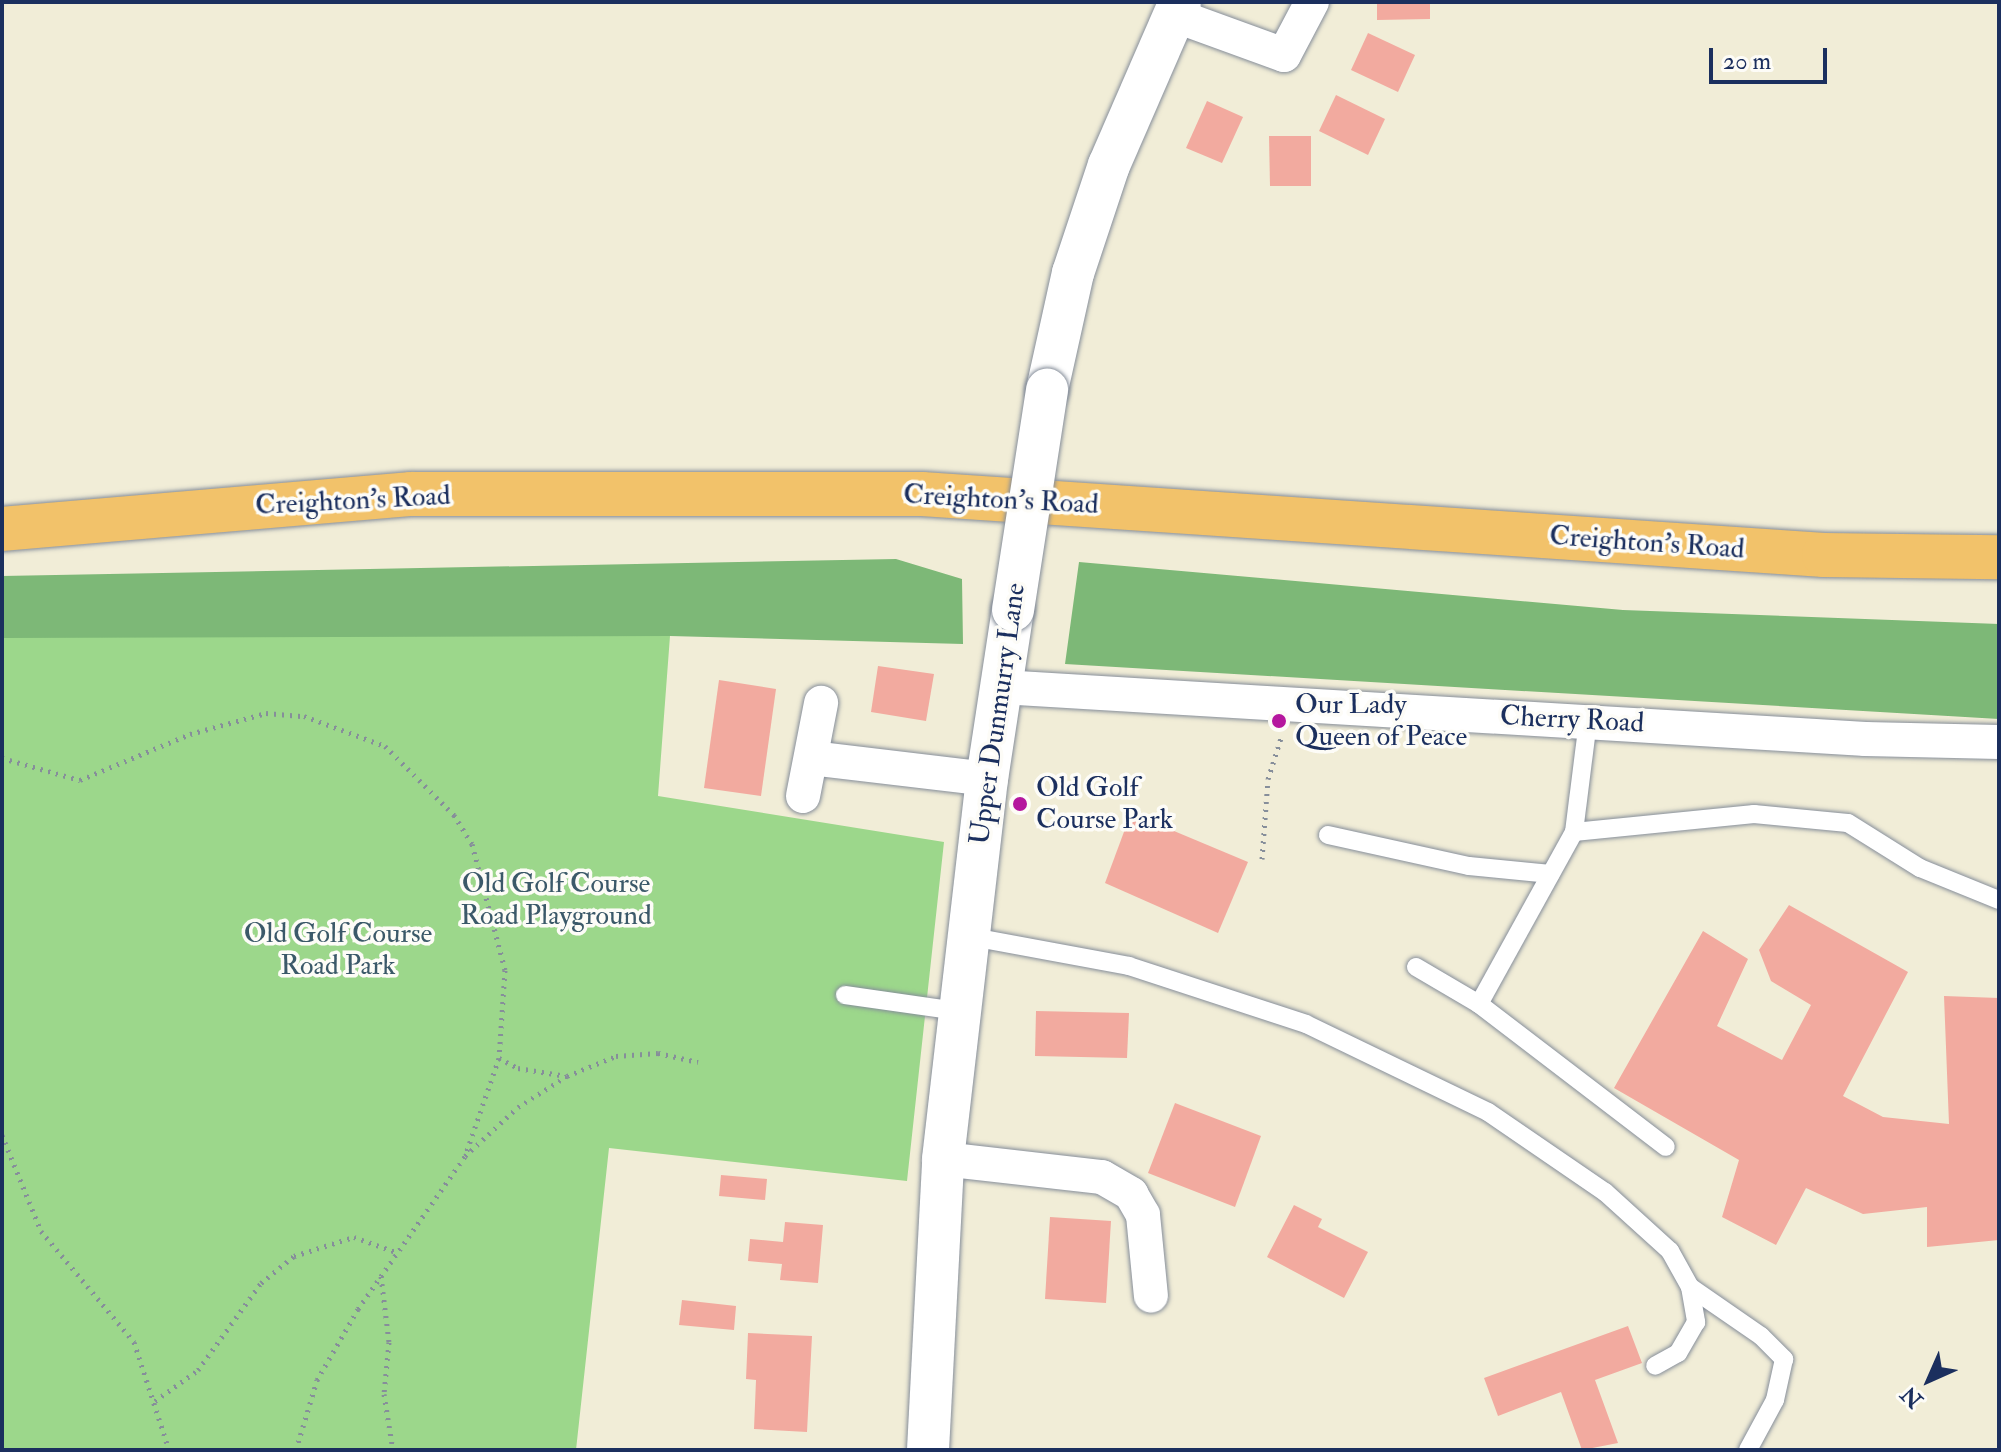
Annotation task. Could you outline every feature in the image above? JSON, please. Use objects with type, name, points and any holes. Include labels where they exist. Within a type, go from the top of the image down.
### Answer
[{"type":"highway","name":"Creighton's Road","points":[[2,529],[411,494],[922,494],[1824,555],[1999,557]]},
{"type":"street","points":[[1177,8],[1278,67],[1312,2]]},
{"type":"street","name":"Upper Dunmurry Lane","points":[[928,1450],[943,1159],[958,1011],[987,779],[1047,390],[1073,273],[1109,165],[1177,8]]},
{"type":"street","name":"Cherry Road","points":[[1001,687],[1865,739],[1999,742]]},
{"type":"street","points":[[803,796],[821,703]]},
{"type":"street","points":[[811,758],[987,779]]},
{"type":"street","points":[[943,1159],[1102,1177],[1131,1194],[1143,1215],[1151,1296]]},
{"type":"lane","points":[[1479,1004],[1574,832],[1588,721]]},
{"type":"lane","points":[[1574,832],[1754,814],[1848,823],[1920,868],[1999,900]]},
{"type":"lane","points":[[1328,835],[1469,866],[1551,874]]},
{"type":"lane","points":[[967,936],[1129,966],[1306,1024],[1488,1112],[1605,1192],[1670,1251],[1690,1287],[1696,1322],[1678,1353],[1655,1366]]},
{"type":"lane","points":[[1416,967],[1479,1004],[1666,1147]]},
{"type":"lane","points":[[845,995],[958,1011]]},
{"type":"lane","points":[[1690,1287],[1761,1336],[1784,1359],[1775,1400],[1748,1450]]},
{"type":"path","points":[[2,758],[80,780],[190,734],[266,713],[304,716],[385,746],[454,815],[472,844],[505,970],[499,1058],[465,1156]]},
{"type":"path","points":[[1262,859],[1268,779],[1281,734]]},
{"type":"path","points":[[296,1450],[317,1380],[396,1252],[465,1156],[518,1107],[567,1076],[616,1056],[658,1053],[698,1062]]},
{"type":"path","points":[[499,1058],[518,1068],[567,1076]]},
{"type":"path","points":[[2,1135],[41,1231],[134,1342],[169,1450]]},
{"type":"path","points":[[155,1401],[198,1370],[261,1283],[294,1256],[354,1237],[396,1252]]},
{"type":"path","points":[[381,1275],[389,1342],[384,1394],[393,1450]]},
{"type":"green space","points":[[896,559],[962,579],[963,644],[670,636],[2,638],[2,576]]},
{"type":"green space","points":[[1079,562],[1623,610],[1999,624],[1999,719],[1065,664]]},
{"type":"green space","name":"Old Golf Course Road Park","points":[[2,587],[670,636],[658,796],[944,842],[907,1181],[609,1148],[576,1450],[3,1450]]},
{"type":"building","points":[[1377,2],[1430,2],[1430,19],[1377,20]]},
{"type":"building","points":[[1368,33],[1415,55],[1398,92],[1351,70]]},
{"type":"building","points":[[1336,95],[1385,119],[1368,155],[1319,131]]},
{"type":"building","points":[[1207,101],[1243,117],[1222,163],[1186,148]]},
{"type":"building","points":[[1269,136],[1311,136],[1311,186],[1270,186]]},
{"type":"building","points":[[878,666],[934,674],[926,721],[871,712]]},
{"type":"building","points":[[719,680],[776,689],[761,796],[704,788]]},
{"type":"building","points":[[1131,813],[1248,862],[1218,933],[1105,883]]},
{"type":"building","points":[[1789,905],[1908,972],[1843,1096],[1883,1117],[1949,1124],[1944,996],[1999,998],[1999,1240],[1927,1247],[1927,1207],[1863,1214],[1806,1188],[1776,1245],[1722,1217],[1739,1160],[1614,1088],[1703,931],[1748,959],[1717,1026],[1782,1060],[1811,1005],[1771,981],[1759,950]]},
{"type":"building","points":[[1036,1011],[1129,1013],[1127,1058],[1035,1056]]},
{"type":"building","points":[[1175,1103],[1261,1136],[1235,1207],[1148,1173]]},
{"type":"building","points":[[721,1175],[767,1179],[765,1200],[719,1196]]},
{"type":"building","points":[[1294,1205],[1322,1219],[1318,1227],[1368,1252],[1344,1298],[1267,1257]]},
{"type":"building","points":[[1050,1217],[1111,1221],[1106,1303],[1045,1299]]},
{"type":"building","points":[[785,1222],[823,1225],[818,1283],[780,1280],[782,1264],[748,1261],[750,1239],[783,1242]]},
{"type":"building","points":[[682,1300],[736,1306],[734,1330],[679,1325]]},
{"type":"building","points":[[1628,1326],[1642,1363],[1595,1380],[1618,1443],[1582,1450],[1561,1392],[1498,1416],[1484,1378]]},
{"type":"building","points":[[748,1333],[812,1336],[807,1432],[754,1429],[756,1380],[746,1379]]},
{"type":"place","name":"Our Lady Queen of Peace","points":[[1279,721]]},
{"type":"place","name":"Old Golf Course Park","points":[[1020,804]]},
{"type":"park label","name":"Old Golf Course Road Playground","points":[[556,900]]}]
